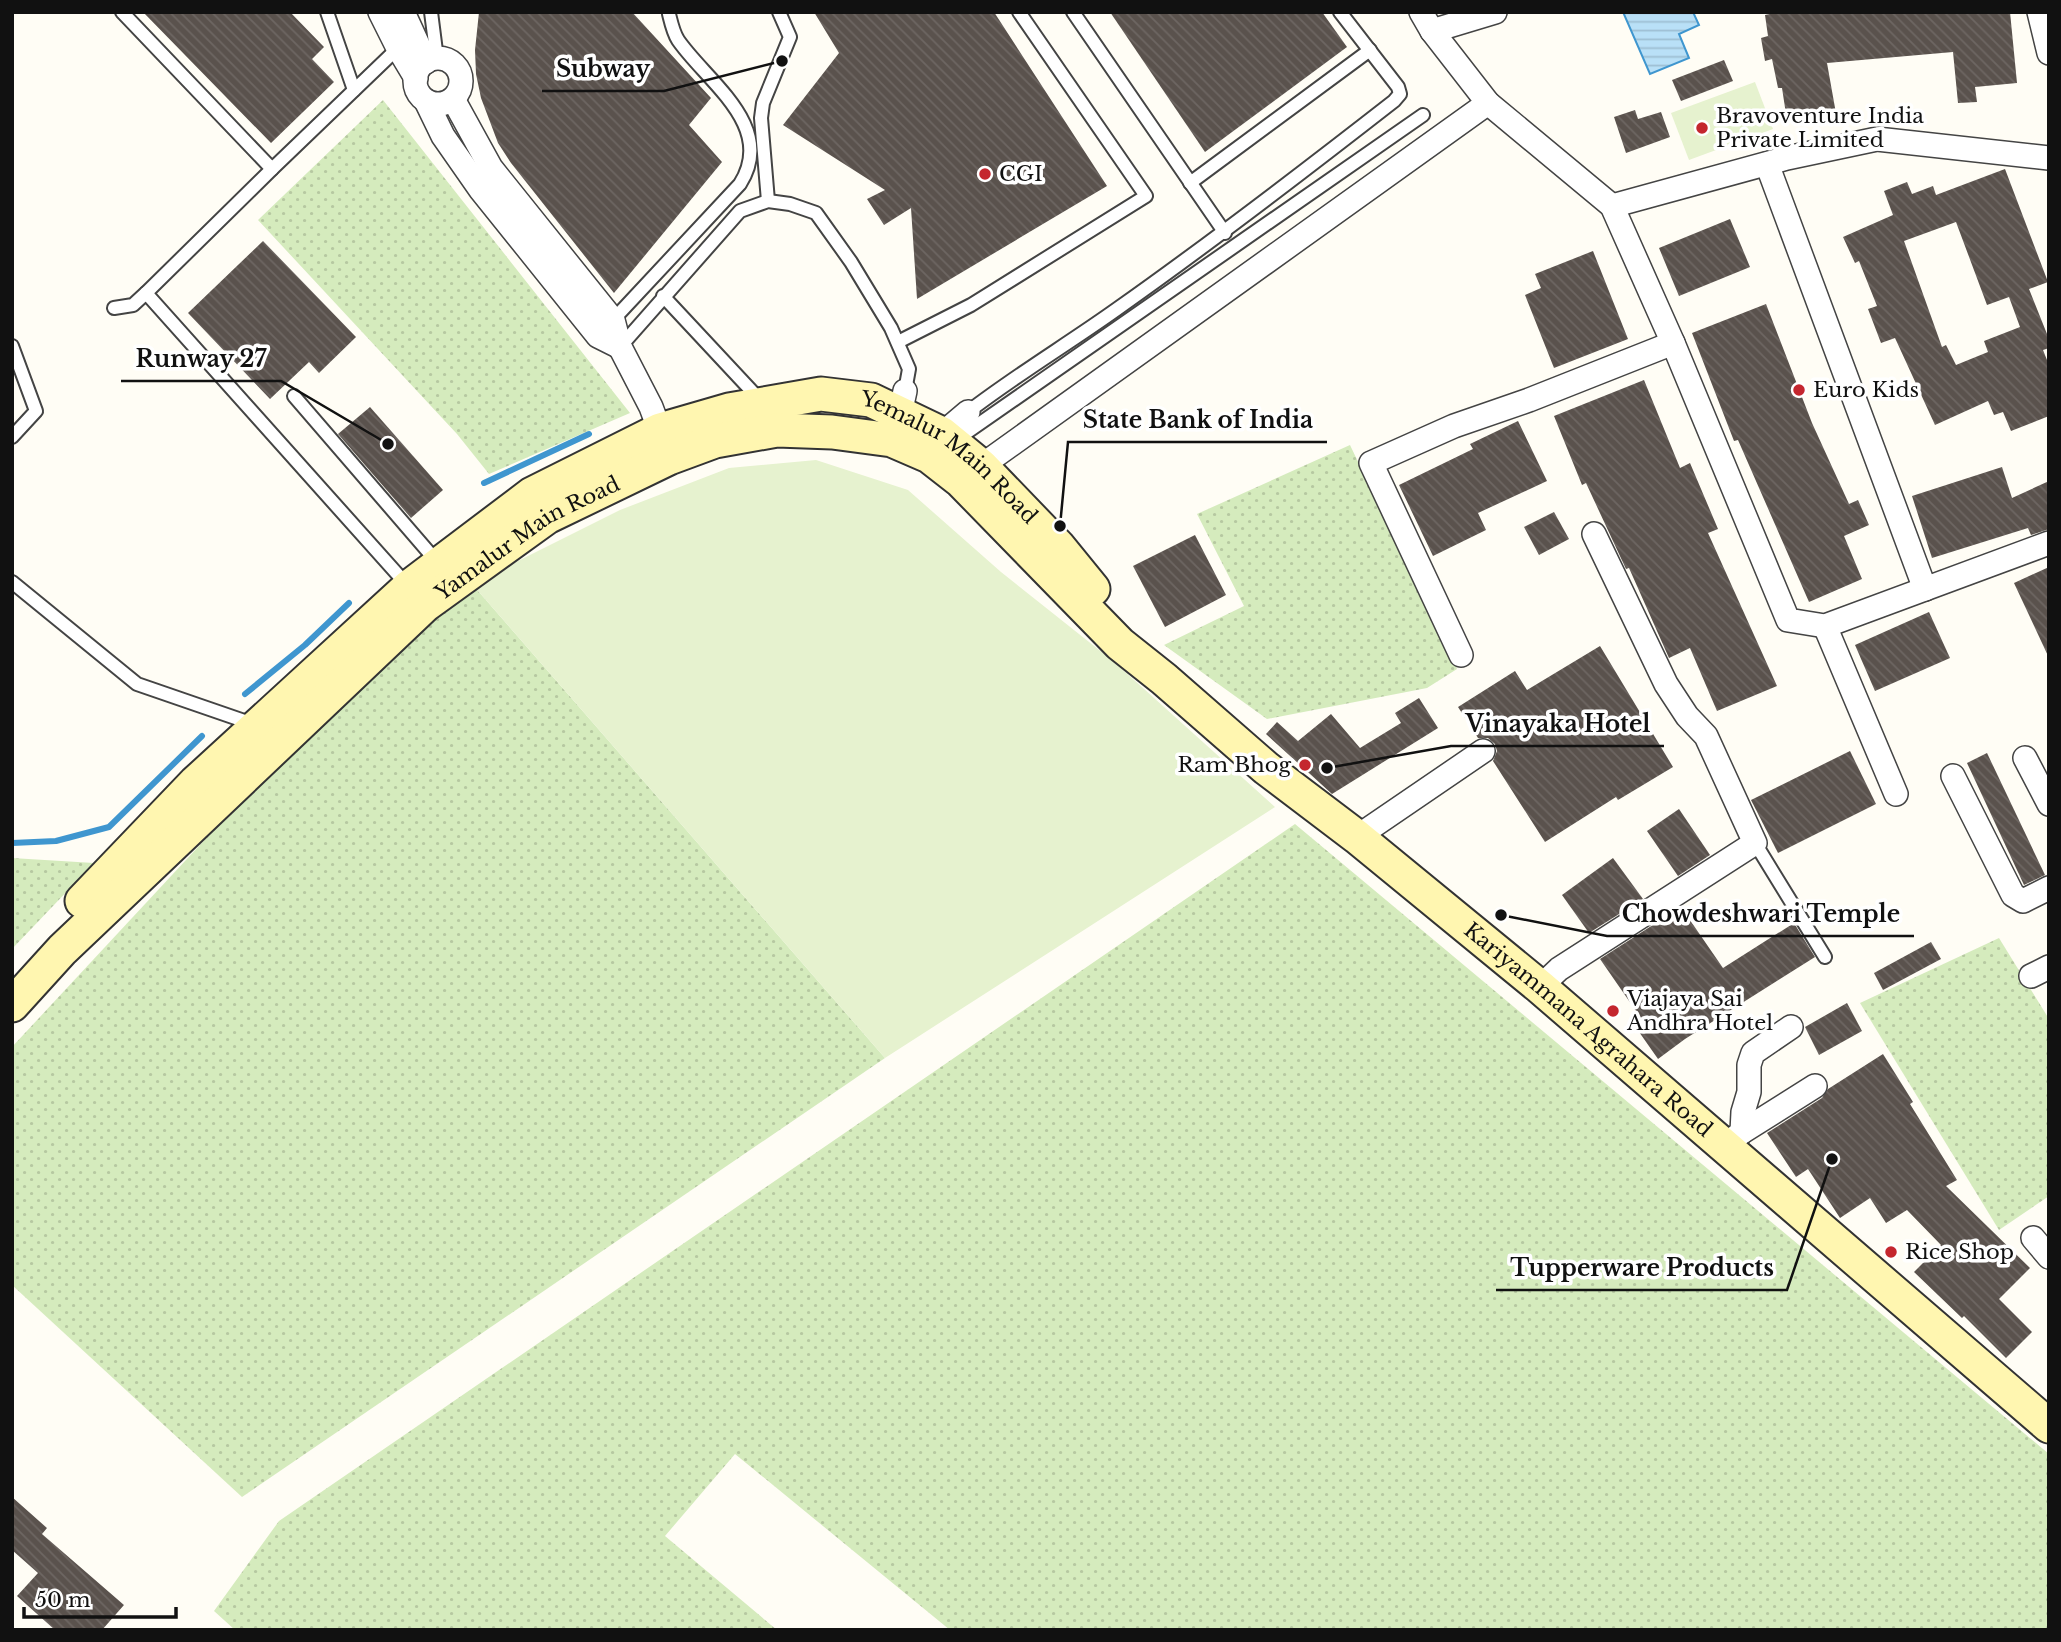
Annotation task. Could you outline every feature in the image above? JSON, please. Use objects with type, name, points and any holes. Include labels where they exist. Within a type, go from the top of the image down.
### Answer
[{"type":"street","points":[[380,12],[397,48],[426,66],[453,63],[460,72],[461,84],[453,99],[442,104],[426,100]]},
{"type":"street","points":[[403,12],[426,66],[419,92],[426,100],[443,136],[480,189],[598,336],[620,347]]},
{"type":"street","points":[[1495,12],[1426,22],[1488,103],[1612,206],[1673,343],[1788,620],[1825,626],[2049,543]]},
{"type":"street","points":[[2039,12],[2049,53]]},
{"type":"street","points":[[453,99],[491,168],[613,320],[620,347],[652,407],[665,444]]},
{"type":"street","points":[[950,457],[1488,103]]},
{"type":"street","points":[[1612,206],[1766,164],[1878,139],[2049,158]]},
{"type":"street","points":[[1766,164],[1925,589]]},
{"type":"street","points":[[1461,655],[1371,463],[1454,426],[1529,400],[1673,343]]},
{"type":"street","name":"Yemalur Main Road","points":[[665,444],[729,410],[821,394],[903,402],[950,457],[1058,546],[1164,679]]},
{"type":"street","points":[[950,457],[968,412]]},
{"type":"street","name":"Yamalur Main Road","points":[[12,1005],[62,950],[417,596],[438,563],[532,494],[665,444],[715,441],[777,430],[832,432],[892,440],[950,457],[1120,644]]},
{"type":"street","name":"Yamalur Main Road","points":[[12,974],[195,783],[257,726],[417,596],[665,444]]},
{"type":"street","points":[[1540,987],[1559,969],[1755,843],[1706,736],[1687,716],[1666,684],[1594,534]]},
{"type":"street","points":[[1825,626],[1896,794]]},
{"type":"street","name":"Kariyammana Agrahara Road","points":[[1120,644],[1266,768],[1357,837],[1540,987],[1733,1139],[2043,1412]]},
{"type":"street","points":[[1357,837],[1483,751]]},
{"type":"street","points":[[2025,758],[2049,804]]},
{"type":"street","points":[[1953,776],[2013,895],[2023,901],[2049,888]]},
{"type":"street","points":[[1733,1139],[1749,1092],[1749,1065],[1753,1053],[1791,1027]]},
{"type":"street","points":[[1733,1139],[1815,1086]]},
{"type":"street","points":[[2034,1238],[2049,1257]]},
{"type":"lane","points":[[122,12],[272,169]]},
{"type":"lane","points":[[327,12],[354,90]]},
{"type":"lane","points":[[426,66],[431,12]]},
{"type":"lane","points":[[768,201],[761,118],[763,103],[790,37],[779,12]]},
{"type":"lane","points":[[898,342],[971,305],[1146,197],[1019,12]]},
{"type":"lane","points":[[1073,12],[1225,233]]},
{"type":"lane","points":[[968,412],[1225,233],[1400,94],[1398,87],[1340,12]]},
{"type":"lane","points":[[613,320],[740,184],[747,173],[750,156],[748,139],[738,109],[678,39],[669,13]]},
{"type":"lane","points":[[114,308],[133,304],[146,293],[397,48]]},
{"type":"lane","points":[[1190,183],[1370,50]]},
{"type":"lane","points":[[950,457],[977,423],[1423,114]]},
{"type":"lane","points":[[620,347],[740,211],[768,201],[790,204],[816,213],[851,262],[898,342],[909,369],[903,402]]},
{"type":"lane","points":[[146,293],[417,596]]},
{"type":"lane","points":[[663,296],[764,404]]},
{"type":"lane","points":[[12,346],[36,411],[12,437]]},
{"type":"lane","points":[[294,396],[438,563]]},
{"type":"lane","points":[[12,582],[137,684],[257,726]]},
{"type":"lane","points":[[1755,843],[1825,957]]},
{"type":"green space","points":[[1755,82],[1773,129],[1689,160],[1671,113]]},
{"type":"green space","points":[[383,100],[630,413],[489,474],[457,434],[258,220]]},
{"type":"green space","points":[[1350,445],[1457,669],[1427,688],[1267,719],[1164,645],[1244,606],[1197,514]]},
{"type":"green space","points":[[816,460],[908,490],[1001,572],[1113,661],[1275,807],[885,1058],[472,584],[620,510],[729,468]]},
{"type":"green space","points":[[472,584],[885,1058],[242,1497],[12,1285],[12,1047],[225,818]]},
{"type":"green space","points":[[1295,824],[2049,1454],[2049,1630],[950,1630],[735,1454],[665,1536],[777,1630],[235,1630],[214,1611],[279,1521]]},
{"type":"green space","points":[[12,858],[94,863],[12,949]]},
{"type":"green space","points":[[1999,938],[2049,1019],[2049,1196],[1999,1230],[1860,1003]]},
{"type":"water","points":[[1623,12],[1693,12],[1699,25],[1679,34],[1689,58],[1650,74]]},
{"type":"building","points":[[143,12],[290,12],[324,47],[312,59],[334,82],[271,143]]},
{"type":"building","points":[[479,12],[632,12],[711,98],[689,125],[722,162],[614,293],[498,143],[481,98],[476,74],[475,50]]},
{"type":"building","points":[[814,12],[994,12],[1107,186],[917,299],[911,208],[884,225],[867,199],[885,190],[783,125],[839,53]]},
{"type":"building","points":[[1110,12],[1322,12],[1347,47],[1205,152]]},
{"type":"building","points":[[1779,12],[2010,12],[2017,83],[1975,87],[1977,102],[1958,103],[1953,52],[1827,63],[1837,119],[1814,123],[1811,111],[1786,114],[1782,88],[1778,88],[1772,59],[1765,61],[1761,38],[1768,36],[1765,15]]},
{"type":"building","points":[[1724,60],[1733,81],[1681,101],[1672,80]]},
{"type":"building","points":[[1635,110],[1638,119],[1661,112],[1670,137],[1626,153],[1614,117]]},
{"type":"building","points":[[2005,169],[2048,282],[2029,289],[2049,339],[2049,348],[2043,350],[2049,365],[2049,416],[2011,431],[2003,412],[1994,415],[1988,401],[1935,425],[1895,338],[1881,343],[1868,309],[1877,306],[1859,261],[1855,263],[1843,237],[1893,215],[1884,191],[1907,182],[1912,194],[1933,186],[1936,195]],"holes":[[[1956,222],[1987,305],[2009,297],[2020,327],[1984,341],[1988,352],[1956,365],[1946,345],[1942,347],[1904,241]]]},
{"type":"building","points":[[1730,219],[1750,267],[1679,296],[1659,248]]},
{"type":"building","points":[[263,241],[356,337],[319,373],[309,362],[270,399],[188,313]]},
{"type":"building","points":[[1593,251],[1628,339],[1554,368],[1525,295],[1541,288],[1535,274]]},
{"type":"building","points":[[1766,304],[1812,423],[1849,504],[1858,500],[1869,525],[1844,536],[1862,579],[1809,602],[1738,440],[1734,441],[1692,333]]},
{"type":"building","points":[[1644,380],[1680,468],[1690,463],[1718,529],[1708,533],[1777,686],[1717,711],[1690,648],[1669,658],[1629,568],[1626,569],[1586,483],[1582,485],[1554,416]]},
{"type":"building","points":[[370,407],[443,490],[411,518],[338,434]]},
{"type":"building","points":[[1518,421],[1547,481],[1478,513],[1486,530],[1433,556],[1399,485],[1473,449],[1470,444]]},
{"type":"building","points":[[2002,467],[2012,498],[2049,481],[2049,529],[2031,535],[2028,528],[1932,558],[1912,496]]},
{"type":"building","points":[[1554,512],[1569,539],[1539,555],[1524,527]]},
{"type":"building","points":[[1195,535],[1226,595],[1165,627],[1133,566]]},
{"type":"building","points":[[2049,567],[2049,658],[2014,583]]},
{"type":"building","points":[[1929,612],[1950,658],[1875,691],[1855,645]]},
{"type":"building","points":[[1600,646],[1673,767],[1618,800],[1616,797],[1545,842],[1493,761],[1497,751],[1495,744],[1488,738],[1478,738],[1458,707],[1515,671],[1527,690]]},
{"type":"building","points":[[1419,698],[1438,728],[1332,794],[1266,734],[1277,722],[1298,741],[1331,714],[1360,748],[1401,723],[1395,713]]},
{"type":"building","points":[[1850,751],[1876,804],[1778,853],[1751,800]]},
{"type":"building","points":[[1987,753],[2045,875],[2024,885],[1967,763]]},
{"type":"building","points":[[1679,809],[1710,855],[1678,876],[1647,831]]},
{"type":"building","points":[[1613,858],[1643,899],[1589,933],[1562,895]]},
{"type":"building","points":[[1683,910],[1723,968],[1794,923],[1815,957],[1658,1059],[1637,1029],[1645,1024],[1600,959],[1659,921],[1661,925]]},
{"type":"building","points":[[1931,942],[1941,959],[1883,990],[1874,973]]},
{"type":"building","points":[[1847,1003],[1862,1031],[1819,1055],[1805,1027]]},
{"type":"building","points":[[1883,1054],[1957,1180],[1946,1186],[2030,1268],[1999,1299],[2032,1332],[2006,1358],[1914,1272],[1941,1245],[1907,1210],[1886,1223],[1870,1198],[1840,1218],[1808,1169],[1796,1177],[1767,1133]]},
{"type":"building","points":[[12,1497],[47,1528],[42,1534],[124,1605],[102,1630],[55,1630],[17,1596],[38,1573],[12,1550]]},
{"type":"waterway","points":[[484,483],[589,434]]},
{"type":"waterway","points":[[245,694],[305,645],[349,603]]},
{"type":"waterway","points":[[12,843],[56,841],[109,827],[202,736]]},
{"type":"place","name":"Subway","points":[[782,61]]},
{"type":"place","name":"Bravoventure India Private Limited","points":[[1702,128]]},
{"type":"place","name":"CGI","points":[[985,174]]},
{"type":"place","name":"Euro Kids","points":[[1799,390]]},
{"type":"place","name":"Runway 27","points":[[388,444]]},
{"type":"place","name":"State Bank of India","points":[[1060,526]]},
{"type":"place","name":"Ram Bhog","points":[[1305,765]]},
{"type":"place","name":"Vinayaka Hotel","points":[[1327,768]]},
{"type":"place","name":"Chowdeshwari Temple","points":[[1501,915]]},
{"type":"place","name":"Viajaya Sai Andhra Hotel","points":[[1613,1011]]},
{"type":"place","name":"Tupperware Products","points":[[1832,1159]]},
{"type":"place","name":"Rice Shop","points":[[1891,1252]]}]
